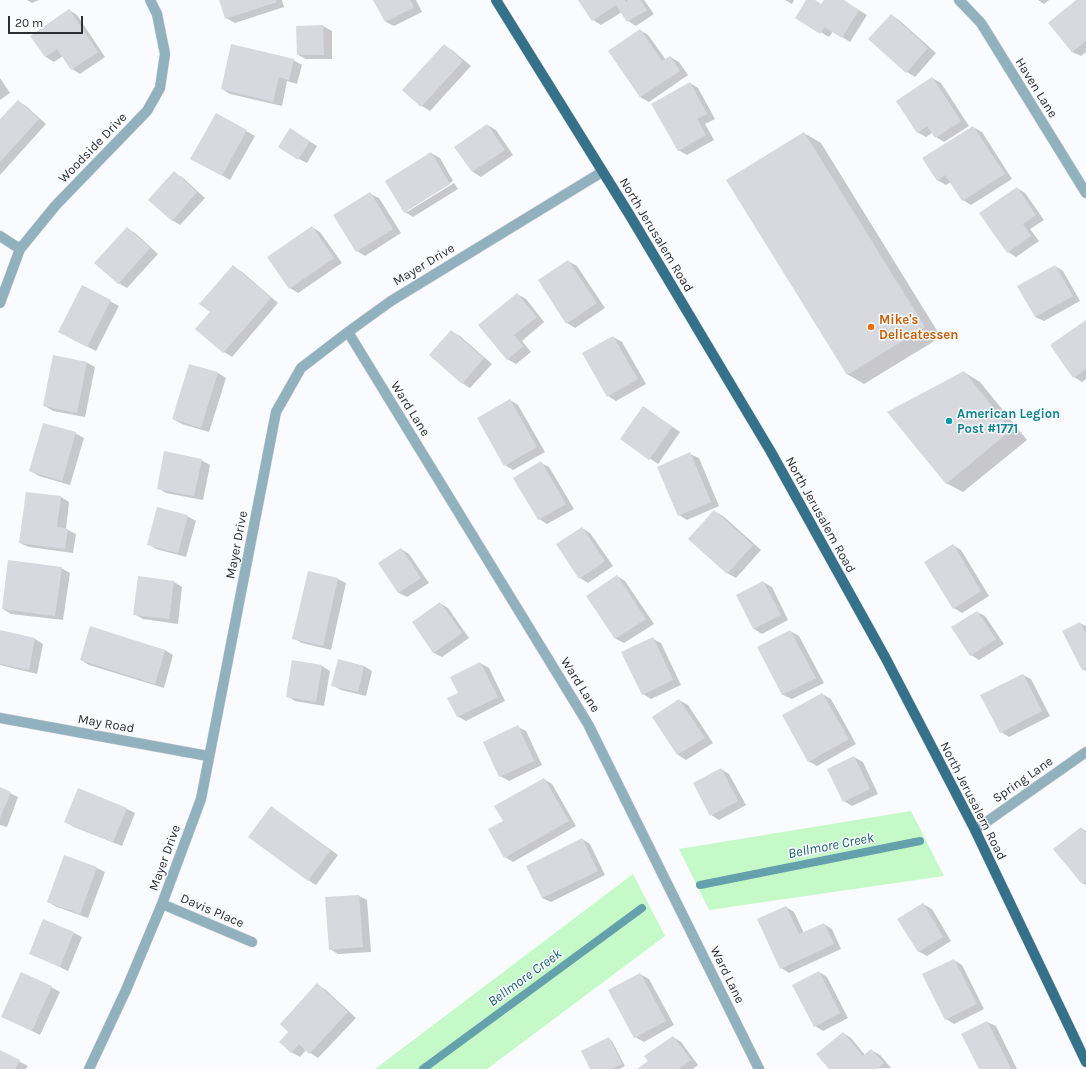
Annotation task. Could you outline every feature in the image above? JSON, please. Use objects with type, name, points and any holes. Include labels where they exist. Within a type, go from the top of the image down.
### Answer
[{"type":"main road","name":"North Jerusalem Road","points":[[496,0],[602,172],[634,220],[771,452],[885,657],[975,830],[1086,1062]]},
{"type":"street","name":"Woodside Drive","points":[[0,303],[20,249],[56,205],[147,112],[160,88],[164,54],[157,14],[150,0]]},
{"type":"street","name":"Haven Lane","points":[[959,0],[981,23],[1086,193]]},
{"type":"street","name":"Mayer Drive","points":[[89,1069],[126,990],[162,904],[201,799],[208,756],[276,412],[301,368],[391,301],[602,172]]},
{"type":"street","points":[[0,236],[20,249]]},
{"type":"street","name":"Ward Lane","points":[[348,332],[588,724],[759,1069]]},
{"type":"street","name":"May Road","points":[[0,718],[208,756]]},
{"type":"street","name":"Spring Lane","points":[[975,830],[1086,752]]},
{"type":"street","name":"Davis Place","points":[[162,904],[252,942]]},
{"type":"green space","points":[[911,811],[944,876],[709,910],[679,849]]},
{"type":"green space","points":[[633,874],[665,936],[487,1069],[375,1069]]},
{"type":"building","points":[[219,0],[276,0],[277,2],[225,19]]},
{"type":"building","points":[[373,0],[410,0],[414,7],[385,22]]},
{"type":"building","points":[[578,0],[625,0],[626,2],[628,0],[640,0],[647,10],[627,22],[616,5],[592,21]]},
{"type":"building","points":[[806,0],[815,0],[821,4],[824,0],[844,0],[859,10],[842,38],[824,27],[820,34],[795,18]]},
{"type":"building","points":[[1076,0],[1086,0],[1086,41],[1072,52],[1048,23]]},
{"type":"building","points":[[69,9],[98,52],[71,70],[57,49],[45,57],[30,36]]},
{"type":"building","points":[[891,14],[928,48],[906,73],[868,39]]},
{"type":"building","points":[[323,25],[324,55],[297,55],[296,26]]},
{"type":"building","points":[[640,29],[662,61],[670,56],[680,71],[640,97],[608,51]]},
{"type":"building","points":[[231,44],[294,59],[289,80],[279,77],[273,102],[221,89]]},
{"type":"building","points":[[444,44],[463,61],[421,107],[402,90]]},
{"type":"building","points":[[932,77],[961,121],[935,138],[927,126],[917,133],[896,101]]},
{"type":"building","points":[[690,82],[707,114],[697,119],[706,135],[678,151],[651,104]]},
{"type":"building","points":[[18,100],[39,119],[0,162],[0,119]]},
{"type":"building","points":[[216,113],[247,130],[222,176],[190,159]]},
{"type":"building","points":[[487,124],[505,150],[472,172],[454,147]]},
{"type":"building","points":[[973,126],[1005,174],[962,201],[945,175],[937,181],[922,158]]},
{"type":"building","points":[[290,128],[310,141],[298,160],[278,147]]},
{"type":"building","points":[[804,132],[925,327],[847,375],[726,180]]},
{"type":"building","points":[[431,152],[450,184],[404,213],[385,181]]},
{"type":"building","points":[[174,171],[197,192],[172,221],[148,200]]},
{"type":"building","points":[[1017,187],[1036,215],[1023,224],[1031,236],[1007,253],[979,213]]},
{"type":"building","points":[[370,192],[393,229],[356,252],[333,215]]},
{"type":"building","points":[[312,226],[334,258],[289,289],[267,257]]},
{"type":"building","points":[[127,227],[150,248],[118,284],[94,263]]},
{"type":"building","points":[[568,260],[597,303],[566,324],[538,280]]},
{"type":"building","points":[[233,265],[271,298],[223,353],[195,329],[210,312],[199,304]]},
{"type":"building","points":[[1055,265],[1073,296],[1035,317],[1017,286]]},
{"type":"building","points":[[82,285],[111,300],[87,347],[58,332]]},
{"type":"building","points":[[517,293],[537,317],[514,335],[523,346],[507,360],[478,325]]},
{"type":"building","points":[[1086,320],[1086,369],[1073,378],[1050,345]]},
{"type":"building","points":[[451,330],[484,358],[462,384],[429,355]]},
{"type":"building","points":[[613,336],[638,379],[607,397],[582,353]]},
{"type":"building","points":[[53,355],[87,362],[77,413],[43,406]]},
{"type":"building","points":[[189,364],[218,372],[201,428],[172,419]]},
{"type":"building","name":"American Legion Post #1771","points":[[964,371],[1011,430],[946,484],[887,412]]},
{"type":"building","points":[[510,399],[537,447],[504,466],[477,418]]},
{"type":"building","points":[[643,406],[672,427],[649,460],[620,439]]},
{"type":"building","points":[[43,423],[76,432],[62,481],[29,471]]},
{"type":"building","points":[[164,451],[202,459],[194,496],[157,489]]},
{"type":"building","points":[[690,452],[711,502],[678,516],[657,467]]},
{"type":"building","points":[[541,461],[566,504],[538,520],[513,478]]},
{"type":"building","points":[[26,492],[61,496],[57,527],[68,529],[65,549],[19,543]]},
{"type":"building","points":[[157,507],[188,515],[178,553],[147,545]]},
{"type":"building","points":[[714,510],[753,545],[727,574],[688,539]]},
{"type":"building","points":[[582,527],[605,561],[579,579],[556,544]]},
{"type":"building","points":[[953,544],[981,591],[953,609],[924,562]]},
{"type":"building","points":[[401,548],[421,578],[398,593],[378,563]]},
{"type":"building","points":[[8,560],[62,567],[55,616],[2,609]]},
{"type":"building","points":[[308,571],[338,578],[323,646],[292,639]]},
{"type":"building","points":[[617,575],[646,619],[615,639],[586,596]]},
{"type":"building","points":[[138,576],[174,581],[169,619],[133,615]]},
{"type":"building","points":[[763,581],[781,615],[753,629],[736,595]]},
{"type":"building","points":[[440,602],[462,633],[433,653],[412,622]]},
{"type":"building","points":[[977,611],[996,639],[970,656],[951,627]]},
{"type":"building","points":[[1080,622],[1086,633],[1086,668],[1082,670],[1062,631]]},
{"type":"building","points":[[90,626],[165,650],[155,684],[80,660]]},
{"type":"building","points":[[0,630],[35,638],[29,670],[0,664]]},
{"type":"building","points":[[790,630],[816,678],[782,695],[757,647]]},
{"type":"building","points":[[653,637],[673,680],[642,695],[621,652]]},
{"type":"building","points":[[338,659],[364,666],[358,692],[331,686]]},
{"type":"building","points":[[292,660],[322,665],[316,702],[286,697]]},
{"type":"building","points":[[480,662],[498,697],[457,717],[447,698],[458,693],[450,677]]},
{"type":"building","points":[[1023,674],[1042,711],[1000,733],[980,695]]},
{"type":"building","points":[[822,693],[849,739],[808,762],[782,715]]},
{"type":"building","points":[[679,699],[705,738],[677,755],[652,717]]},
{"type":"building","points":[[518,725],[534,761],[499,777],[483,742]]},
{"type":"building","points":[[854,756],[870,789],[843,802],[827,769]]},
{"type":"building","points":[[721,768],[738,801],[710,816],[693,783]]},
{"type":"building","points":[[544,778],[569,821],[504,858],[488,829],[503,821],[494,806]]},
{"type":"building","points":[[0,787],[11,792],[0,818]]},
{"type":"building","points":[[78,788],[127,808],[113,842],[64,822]]},
{"type":"building","points":[[271,806],[331,850],[308,881],[248,837]]},
{"type":"building","points":[[1081,827],[1086,834],[1086,880],[1082,884],[1053,849]]},
{"type":"building","points":[[582,838],[598,871],[542,898],[526,866]]},
{"type":"building","points":[[64,855],[97,867],[80,914],[47,902]]},
{"type":"building","points":[[359,895],[363,947],[329,950],[325,897]]},
{"type":"building","points":[[923,903],[943,937],[918,952],[897,919]]},
{"type":"building","points":[[786,906],[799,934],[824,923],[834,944],[780,969],[757,919]]},
{"type":"building","points":[[43,919],[74,932],[60,967],[29,954]]},
{"type":"building","points":[[954,959],[977,1004],[945,1020],[922,974]]},
{"type":"building","points":[[819,971],[840,1013],[814,1027],[792,985]]},
{"type":"building","points":[[21,972],[52,986],[32,1031],[1,1017]]},
{"type":"building","points":[[640,973],[666,1021],[634,1038],[608,990]]},
{"type":"building","points":[[317,983],[348,1012],[309,1054],[299,1044],[291,1053],[279,1042],[288,1032],[280,1024]]},
{"type":"building","points":[[987,1021],[1011,1068],[1010,1069],[979,1069],[961,1034]]},
{"type":"building","points":[[843,1032],[863,1056],[871,1049],[884,1063],[877,1069],[829,1069],[816,1054]]},
{"type":"building","points":[[673,1036],[691,1060],[678,1069],[637,1069],[648,1061],[644,1056]]},
{"type":"building","points":[[609,1037],[622,1064],[611,1069],[590,1069],[581,1051]]},
{"type":"building","points":[[0,1050],[20,1060],[15,1069],[0,1069]]},
{"type":"waterway","name":"Bellmore Creek","points":[[700,885],[920,841]]},
{"type":"waterway","name":"Bellmore Creek","points":[[423,1069],[642,908]]},
{"type":"place","name":"Mike's Delicatessen","points":[[871,327]]},
{"type":"place","name":"American Legion Post #1771","points":[[949,421]]}]
